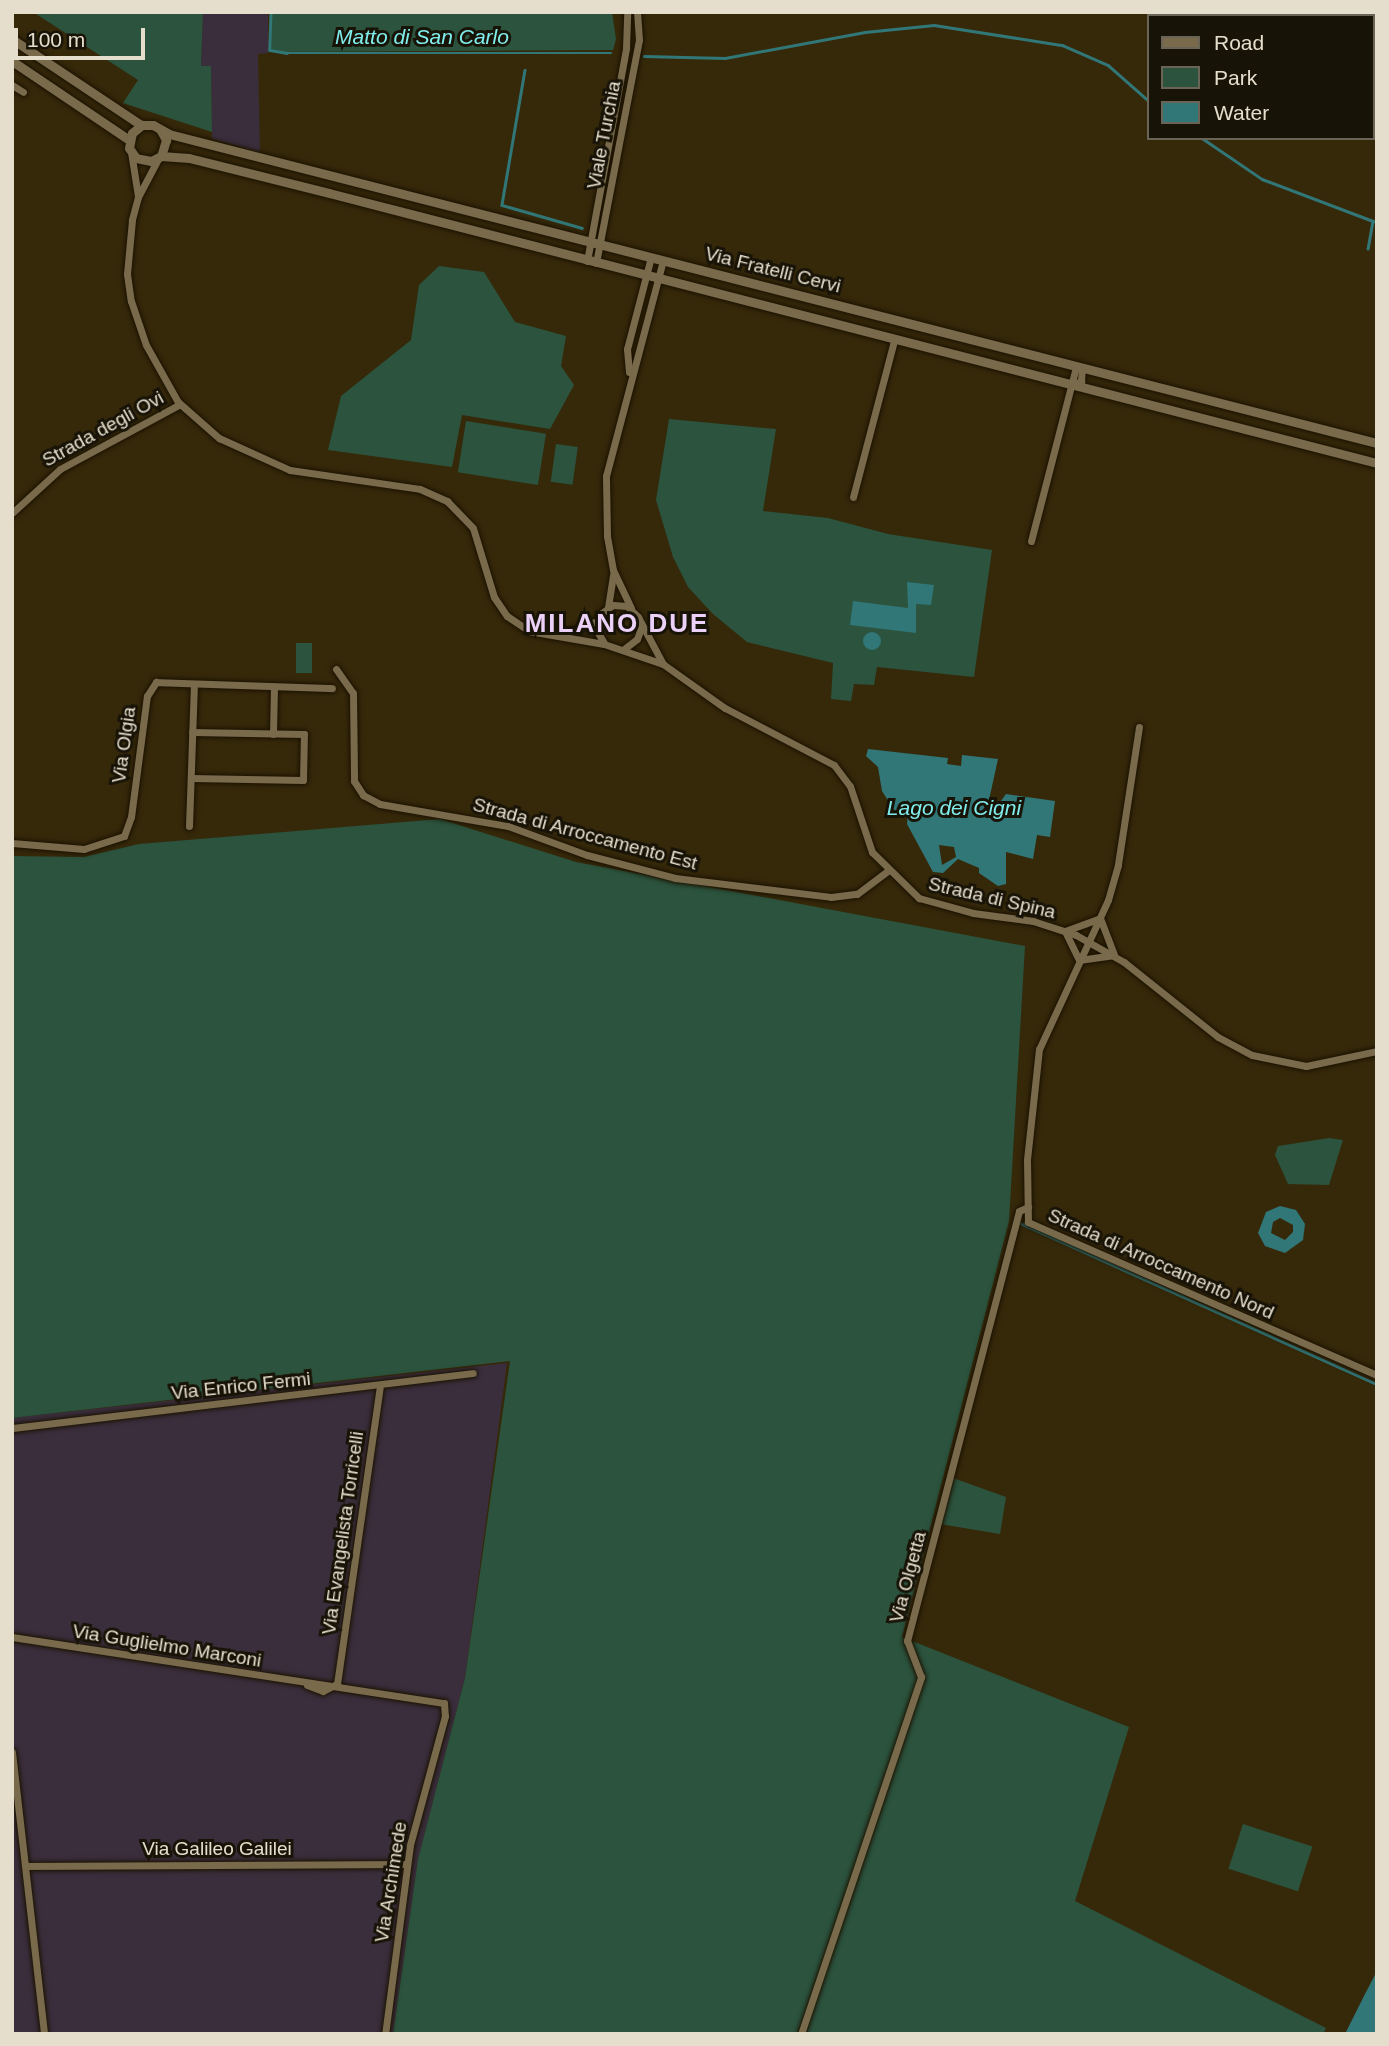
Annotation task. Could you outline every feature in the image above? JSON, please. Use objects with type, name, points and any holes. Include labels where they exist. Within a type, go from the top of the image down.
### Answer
[{"type":"street","name":"Viale Turchia","points":[[595,243],[626,48],[627,12]]},
{"type":"street","name":"Viale Turchia","points":[[591,262],[639,40],[637,12]]},
{"type":"street","points":[[12,39],[141,125],[160,130],[166,140],[160,157],[138,197],[127,259],[130,295],[146,345],[180,404],[219,438],[273,465],[420,489],[447,501],[476,534],[501,610],[529,631],[604,644],[663,664]]},
{"type":"street","points":[[12,61],[129,140],[138,197]]},
{"type":"street","points":[[12,85],[23,92]]},
{"type":"street","points":[[129,140],[141,125]]},
{"type":"street","name":"Via Fratelli Cervi","points":[[160,130],[1377,443]]},
{"type":"street","points":[[131,152],[143,161],[160,157]]},
{"type":"street","name":"Via Fratelli Cervi","points":[[160,157],[189,158],[1377,463]]},
{"type":"street","points":[[630,380],[627,349],[651,257]]},
{"type":"street","points":[[663,261],[606,476],[604,517],[613,570],[640,628],[663,664]]},
{"type":"street","points":[[853,497],[894,341]]},
{"type":"street","points":[[1031,541],[1074,384],[1081,381],[1079,367]]},
{"type":"street","name":"Strada degli Ovi","points":[[12,513],[60,469],[180,404]]},
{"type":"street","points":[[561,636],[597,621],[608,607],[613,570]]},
{"type":"street","points":[[608,607],[631,608]]},
{"type":"street","points":[[597,621],[604,644]]},
{"type":"street","points":[[623,649],[633,643],[640,628]]},
{"type":"street","name":"Strada di Spina","points":[[663,664],[725,708],[834,765],[850,786],[867,841],[887,871],[909,892],[935,905],[1065,930],[1089,941],[1114,955],[1218,1037],[1252,1055],[1306,1066],[1377,1051]]},
{"type":"street","name":"Strada di Arroccamento Est","points":[[336,669],[353,693],[355,780],[363,795],[380,804],[508,826],[587,855],[675,878],[831,897],[858,894],[887,871]]},
{"type":"street","name":"Via Olgia","points":[[12,842],[84,849],[120,839],[131,817],[148,690],[164,679],[194,685],[332,688]]},
{"type":"street","points":[[189,826],[194,685]]},
{"type":"street","points":[[273,734],[274,687]]},
{"type":"street","name":"Strada di Arroccamento Nord","points":[[1139,727],[1118,865],[1100,918],[1048,1021],[1037,1059],[1027,1160],[1028,1222],[1056,1237],[1377,1375]]},
{"type":"street","points":[[191,778],[303,780],[304,734],[192,732]]},
{"type":"street","points":[[1100,918],[1114,955],[1079,960],[1065,930],[1100,918]]},
{"type":"street","name":"Via Olgetta","points":[[801,2034],[921,1677],[907,1641],[1019,1211],[1028,1207]]},
{"type":"street","name":"Via Enrico Fermi","points":[[12,1428],[473,1374]]},
{"type":"street","name":"Via Evangelista Torricelli","points":[[337,1684],[380,1387]]},
{"type":"street","name":"Via Guglielmo Marconi","points":[[12,1637],[438,1701]]},
{"type":"street","name":"Via Guglielmo Marconi","points":[[12,1643],[26,1641]]},
{"type":"street","name":"Via Archimede","points":[[385,2034],[407,1864],[445,1716],[444,1703],[438,1701]]},
{"type":"street","points":[[12,1753],[27,1866],[44,2034]]},
{"type":"street","name":"Via Galileo Galilei","points":[[27,1866],[407,1864]]},
{"type":"shaded area","points":[[203,12],[268,12],[268,53],[258,54],[260,152],[212,139],[211,66],[201,66]]},
{"type":"shaded area","points":[[507,1363],[465,1678],[418,1859],[393,2034],[12,2034],[12,1418]]},
{"type":"green space","points":[[33,12],[203,12],[201,66],[211,66],[212,132],[123,103],[138,80]]},
{"type":"green space","points":[[270,12],[612,12],[616,39],[613,50],[270,52]]},
{"type":"green space","points":[[439,266],[484,272],[515,322],[566,336],[561,366],[574,385],[550,429],[462,415],[452,467],[328,450],[341,396],[411,340],[419,285]]},
{"type":"green space","points":[[669,419],[776,429],[763,511],[828,518],[888,534],[992,550],[974,677],[877,667],[874,685],[854,684],[851,701],[831,699],[833,663],[747,642],[713,614],[688,587],[673,557],[656,500]]},
{"type":"green space","points":[[466,421],[546,434],[538,485],[458,472]]},
{"type":"green space","points":[[556,444],[578,447],[572,485],[551,482]]},
{"type":"green space","points":[[296,643],[312,643],[312,673],[296,673]]},
{"type":"green space","points":[[440,819],[576,862],[1025,946],[1009,1221],[902,1637],[1129,1727],[1075,1901],[1326,2028],[1323,2034],[393,2034],[418,1859],[465,1678],[510,1361],[12,1418],[12,856],[84,857],[139,844]]},
{"type":"green space","points":[[1329,1138],[1343,1140],[1329,1185],[1288,1184],[1275,1155],[1278,1146]]},
{"type":"green space","points":[[953,1478],[1006,1497],[1000,1534],[940,1524]]},
{"type":"green space","points":[[1243,1824],[1312,1847],[1298,1891],[1228,1869]]},
{"type":"water","points":[[907,582],[934,585],[931,605],[916,604],[916,633],[850,625],[853,601],[908,608]]},
{"type":"water","points":[[872,632],[878,635],[881,641],[878,647],[872,650],[866,647],[863,641],[866,635]]},
{"type":"water","name":"Lago dei Cigni","points":[[868,749],[948,758],[947,764],[961,766],[962,755],[998,759],[989,800],[998,805],[1006,794],[1055,801],[1050,837],[1037,835],[1033,859],[1006,852],[1006,884],[998,886],[979,873],[979,868],[958,859],[943,873],[933,872],[907,824],[908,814],[917,810],[907,800],[905,810],[894,810],[882,791],[878,767],[866,756]],"holes":[[[939,845],[954,847],[956,857],[942,865]]]},
{"type":"water","points":[[1280,1206],[1296,1210],[1305,1224],[1303,1240],[1285,1253],[1265,1246],[1258,1233],[1266,1212]],"holes":[[[1280,1218],[1293,1225],[1293,1232],[1285,1240],[1271,1233],[1273,1222]]]},
{"type":"water","points":[[1377,1971],[1377,2034],[1345,2034],[1364,1996]]},
{"type":"waterway","name":"Matto di San Carlo","points":[[271,12],[270,50],[287,53],[611,53]]},
{"type":"waterway","name":"Matto di San Carlo","points":[[644,56],[725,58],[865,32],[934,25],[1062,45],[1108,65],[1148,100]]},
{"type":"waterway","points":[[525,70],[502,205],[582,228]]},
{"type":"waterway","name":"Matto di San Carlo","points":[[1205,140],[1262,179],[1373,221],[1368,249]]},
{"type":"waterway","points":[[1020,1223],[1377,1384]]},
{"type":"district","name":"MILANO DUE","points":[[617,624]]}]
